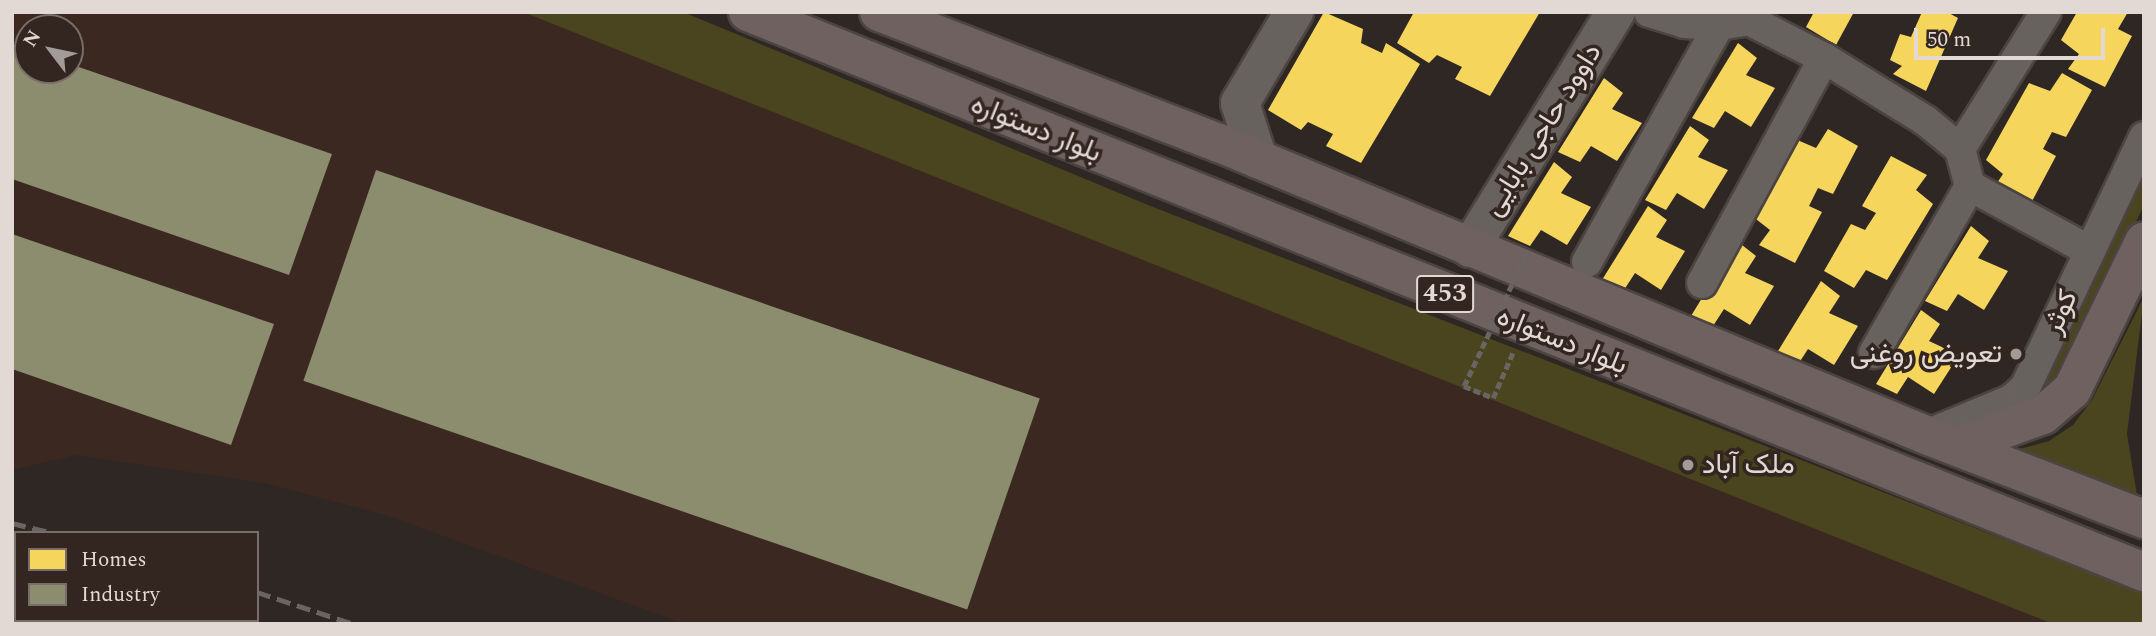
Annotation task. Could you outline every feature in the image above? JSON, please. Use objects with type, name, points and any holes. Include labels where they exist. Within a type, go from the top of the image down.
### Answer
[{"type":"main road","name":"بلوار دستواره","points":[[748,12],[1525,327],[2144,572]]},
{"type":"main road","name":"بلوار دستواره","points":[[879,12],[1258,159],[1469,248],[2144,519]]},
{"type":"main road","points":[[1942,440],[2043,415],[2072,390],[2144,242]]},
{"type":"street","points":[[1258,159],[1240,103],[1294,12]]},
{"type":"street","name":"داوود حاجی بابایی","points":[[1469,248],[1616,12]]},
{"type":"street","points":[[1649,12],[1684,23],[1719,25],[1751,16],[1926,121],[1960,149],[1970,186],[1874,353]]},
{"type":"street","points":[[1960,149],[2046,12]]},
{"type":"street","points":[[1587,262],[1719,25]]},
{"type":"street","points":[[1702,283],[1824,58]]},
{"type":"street","name":"کوثر","points":[[1942,440],[2020,394],[2144,137]]},
{"type":"street","points":[[1970,186],[2090,251]]},
{"type":"path","points":[[1525,327],[1493,398],[1464,386],[1527,252]]},
{"type":"shaded area","points":[[12,12],[523,12],[2053,624],[685,624],[389,516],[265,483],[76,455],[12,470]]},
{"type":"shaded area","points":[[523,12],[683,12],[1148,205],[2144,594],[2144,624],[2053,624]]},
{"type":"shaded area","points":[[2144,170],[2144,205],[2058,387],[1993,420]]},
{"type":"shaded area","points":[[2144,297],[2127,434],[2137,495],[2020,449],[2049,441],[2073,425],[2092,400]]},
{"type":"building: Homes","points":[[1324,12],[1363,29],[1361,43],[1382,53],[1386,43],[1420,64],[1361,163],[1326,146],[1333,134],[1308,122],[1301,130],[1268,110]]},
{"type":"building: Homes","points":[[1414,12],[1540,12],[1490,96],[1455,79],[1462,67],[1437,55],[1429,63],[1397,43]]},
{"type":"building: Homes","points":[[1814,12],[1854,12],[1836,45],[1806,27]]},
{"type":"building: Homes","points":[[1922,12],[1947,12],[1958,18],[1926,91],[1893,74],[1902,66],[1890,60],[1900,34],[1911,37]]},
{"type":"building: Homes","points":[[2077,12],[2128,12],[2118,29],[2132,36],[2105,87],[2068,69],[2079,54],[2061,40]]},
{"type":"building: Homes","points":[[1738,43],[1757,58],[1746,75],[1775,88],[1751,127],[1725,111],[1714,128],[1692,118]]},
{"type":"building: Homes","points":[[2062,73],[2092,90],[2066,137],[2052,132],[2043,149],[2056,156],[2029,207],[1993,189],[2003,174],[1986,160],[2029,83],[2050,91]]},
{"type":"building: Homes","points":[[1604,78],[1623,93],[1612,109],[1642,123],[1617,161],[1591,146],[1580,162],[1558,152]]},
{"type":"building: Homes","points":[[1690,126],[1709,140],[1698,157],[1728,170],[1704,209],[1677,193],[1666,210],[1645,200]]},
{"type":"building: Homes","points":[[1828,129],[1858,146],[1833,194],[1818,188],[1809,206],[1822,212],[1795,263],[1759,245],[1770,230],[1752,216],[1795,139],[1816,148]]},
{"type":"building: Homes","points":[[1891,156],[1927,175],[1916,190],[1933,204],[1887,280],[1866,270],[1854,288],[1824,271],[1851,224],[1865,230],[1876,213],[1862,206]]},
{"type":"building: Homes","points":[[1554,162],[1572,177],[1561,193],[1591,207],[1567,245],[1541,230],[1530,246],[1508,236]]},
{"type":"building: Homes","points":[[1648,206],[1667,220],[1656,237],[1685,251],[1661,290],[1635,273],[1624,290],[1602,280]]},
{"type":"building: Homes","points":[[1971,226],[1989,241],[1978,258],[2008,271],[1984,310],[1958,294],[1947,311],[1925,301]]},
{"type":"building: Homes","points":[[1737,241],[1756,256],[1745,273],[1774,286],[1750,325],[1724,309],[1713,326],[1691,316]]},
{"type":"building: Homes","points":[[1821,281],[1840,296],[1829,313],[1858,326],[1834,365],[1808,349],[1797,366],[1775,356]]},
{"type":"building: Homes","points":[[1921,310],[1940,324],[1929,341],[1959,355],[1934,394],[1908,377],[1897,394],[1876,384]]},
{"type":"building: Industry","points":[[12,44],[14,84],[84,84],[84,69],[332,154],[289,275],[12,179]]},
{"type":"building: Industry","points":[[376,170],[1040,399],[967,609],[303,381]]},
{"type":"building: Industry","points":[[12,234],[274,324],[231,445],[12,369]]},
{"type":"railway","points":[[12,523],[45,531]]},
{"type":"railway","points":[[259,593],[354,624]]},
{"type":"place","name":"تعویض روغنی","points":[[2016,354]]},
{"type":"place","name":"ملک آباد","points":[[1688,465]]}]
